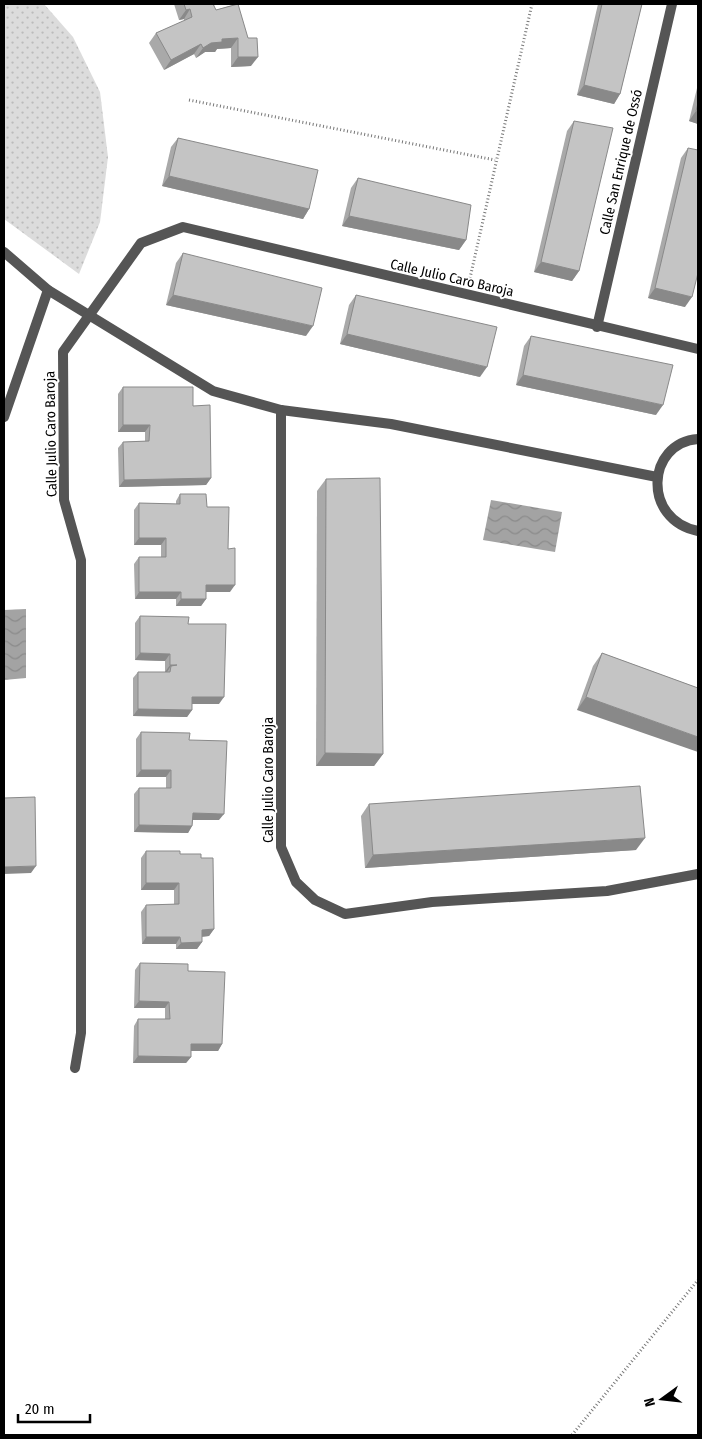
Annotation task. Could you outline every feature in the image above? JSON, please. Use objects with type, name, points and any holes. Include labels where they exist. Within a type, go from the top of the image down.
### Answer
[{"type":"street","name":"Calle San Enrique de Ossó","points":[[597,327],[672,4]]},
{"type":"street","name":"Calle Julio Caro Baroja","points":[[75,1068],[81,1034],[81,560],[64,500],[64,352],[89,314],[141,244],[183,227],[466,296],[698,349]]},
{"type":"street","points":[[4,252],[48,290],[213,391],[281,410],[391,424],[657,477]]},
{"type":"street","points":[[4,417],[48,290]]},
{"type":"street","name":"Calle Julio Caro Baroja","points":[[281,410],[281,847],[296,882],[315,900],[345,914],[432,902],[608,891],[698,874]]},
{"type":"street","points":[[698,439],[678,446],[664,459],[657,477],[658,498],[668,516],[684,528],[698,531]]},
{"type":"path","points":[[466,296],[495,160],[532,4]]},
{"type":"path","points":[[189,100],[495,160]]},
{"type":"path","points":[[572,1435],[698,1280]]},
{"type":"shaded area","points":[[4,4],[44,4],[73,37],[100,92],[108,157],[100,222],[79,274],[4,219]]},
{"type":"water","points":[[491,500],[562,512],[555,552],[483,540]]},
{"type":"water","points":[[26,609],[26,678],[4,680],[4,610]]},
{"type":"building","points":[[184,4],[213,4],[216,10],[238,4],[248,38],[257,38],[258,57],[238,57],[238,38],[222,39],[222,42],[211,43],[203,48],[201,44],[171,60],[156,33],[192,17],[190,9],[186,10]]},
{"type":"building","points":[[602,4],[642,4],[620,94],[584,85]]},
{"type":"building","points":[[574,121],[613,128],[579,271],[541,262]]},
{"type":"building","points":[[178,138],[318,170],[309,209],[169,176]]},
{"type":"building","points":[[688,148],[698,150],[698,273],[692,297],[655,288]]},
{"type":"building","points":[[358,178],[471,205],[466,240],[349,216]]},
{"type":"building","points":[[183,253],[322,288],[313,326],[173,295]]},
{"type":"building","points":[[356,295],[497,327],[487,367],[347,334]]},
{"type":"building","points":[[531,336],[673,365],[663,405],[523,375]]},
{"type":"building","points":[[123,387],[193,387],[193,406],[210,405],[211,478],[124,480],[123,442],[149,441],[150,425],[123,425]]},
{"type":"building","points":[[380,478],[383,754],[325,753],[326,479]]},
{"type":"building","points":[[180,494],[206,494],[207,507],[229,507],[228,549],[235,548],[235,585],[206,585],[206,599],[181,599],[181,592],[139,592],[139,557],[166,557],[166,538],[139,538],[139,503],[180,504]]},
{"type":"building","points":[[140,616],[189,617],[188,624],[226,624],[224,697],[192,697],[192,710],[138,709],[138,672],[170,672],[171,666],[177,665],[170,665],[170,654],[140,653]]},
{"type":"building","points":[[602,653],[698,688],[698,737],[586,697]]},
{"type":"building","points":[[141,732],[190,733],[189,740],[227,741],[224,814],[193,813],[192,826],[139,825],[139,788],[171,788],[171,770],[141,770]]},
{"type":"building","points":[[640,786],[645,838],[373,855],[369,804]]},
{"type":"building","points":[[35,797],[36,866],[4,867],[4,798]]},
{"type":"building","points":[[146,851],[180,851],[180,854],[201,854],[201,858],[213,858],[214,929],[202,930],[202,942],[181,943],[180,937],[146,937],[146,905],[179,904],[179,883],[146,883]]},
{"type":"building","points":[[140,963],[188,964],[188,971],[225,972],[222,1044],[191,1044],[191,1057],[138,1056],[138,1019],[170,1019],[169,1002],[139,1001]]}]
